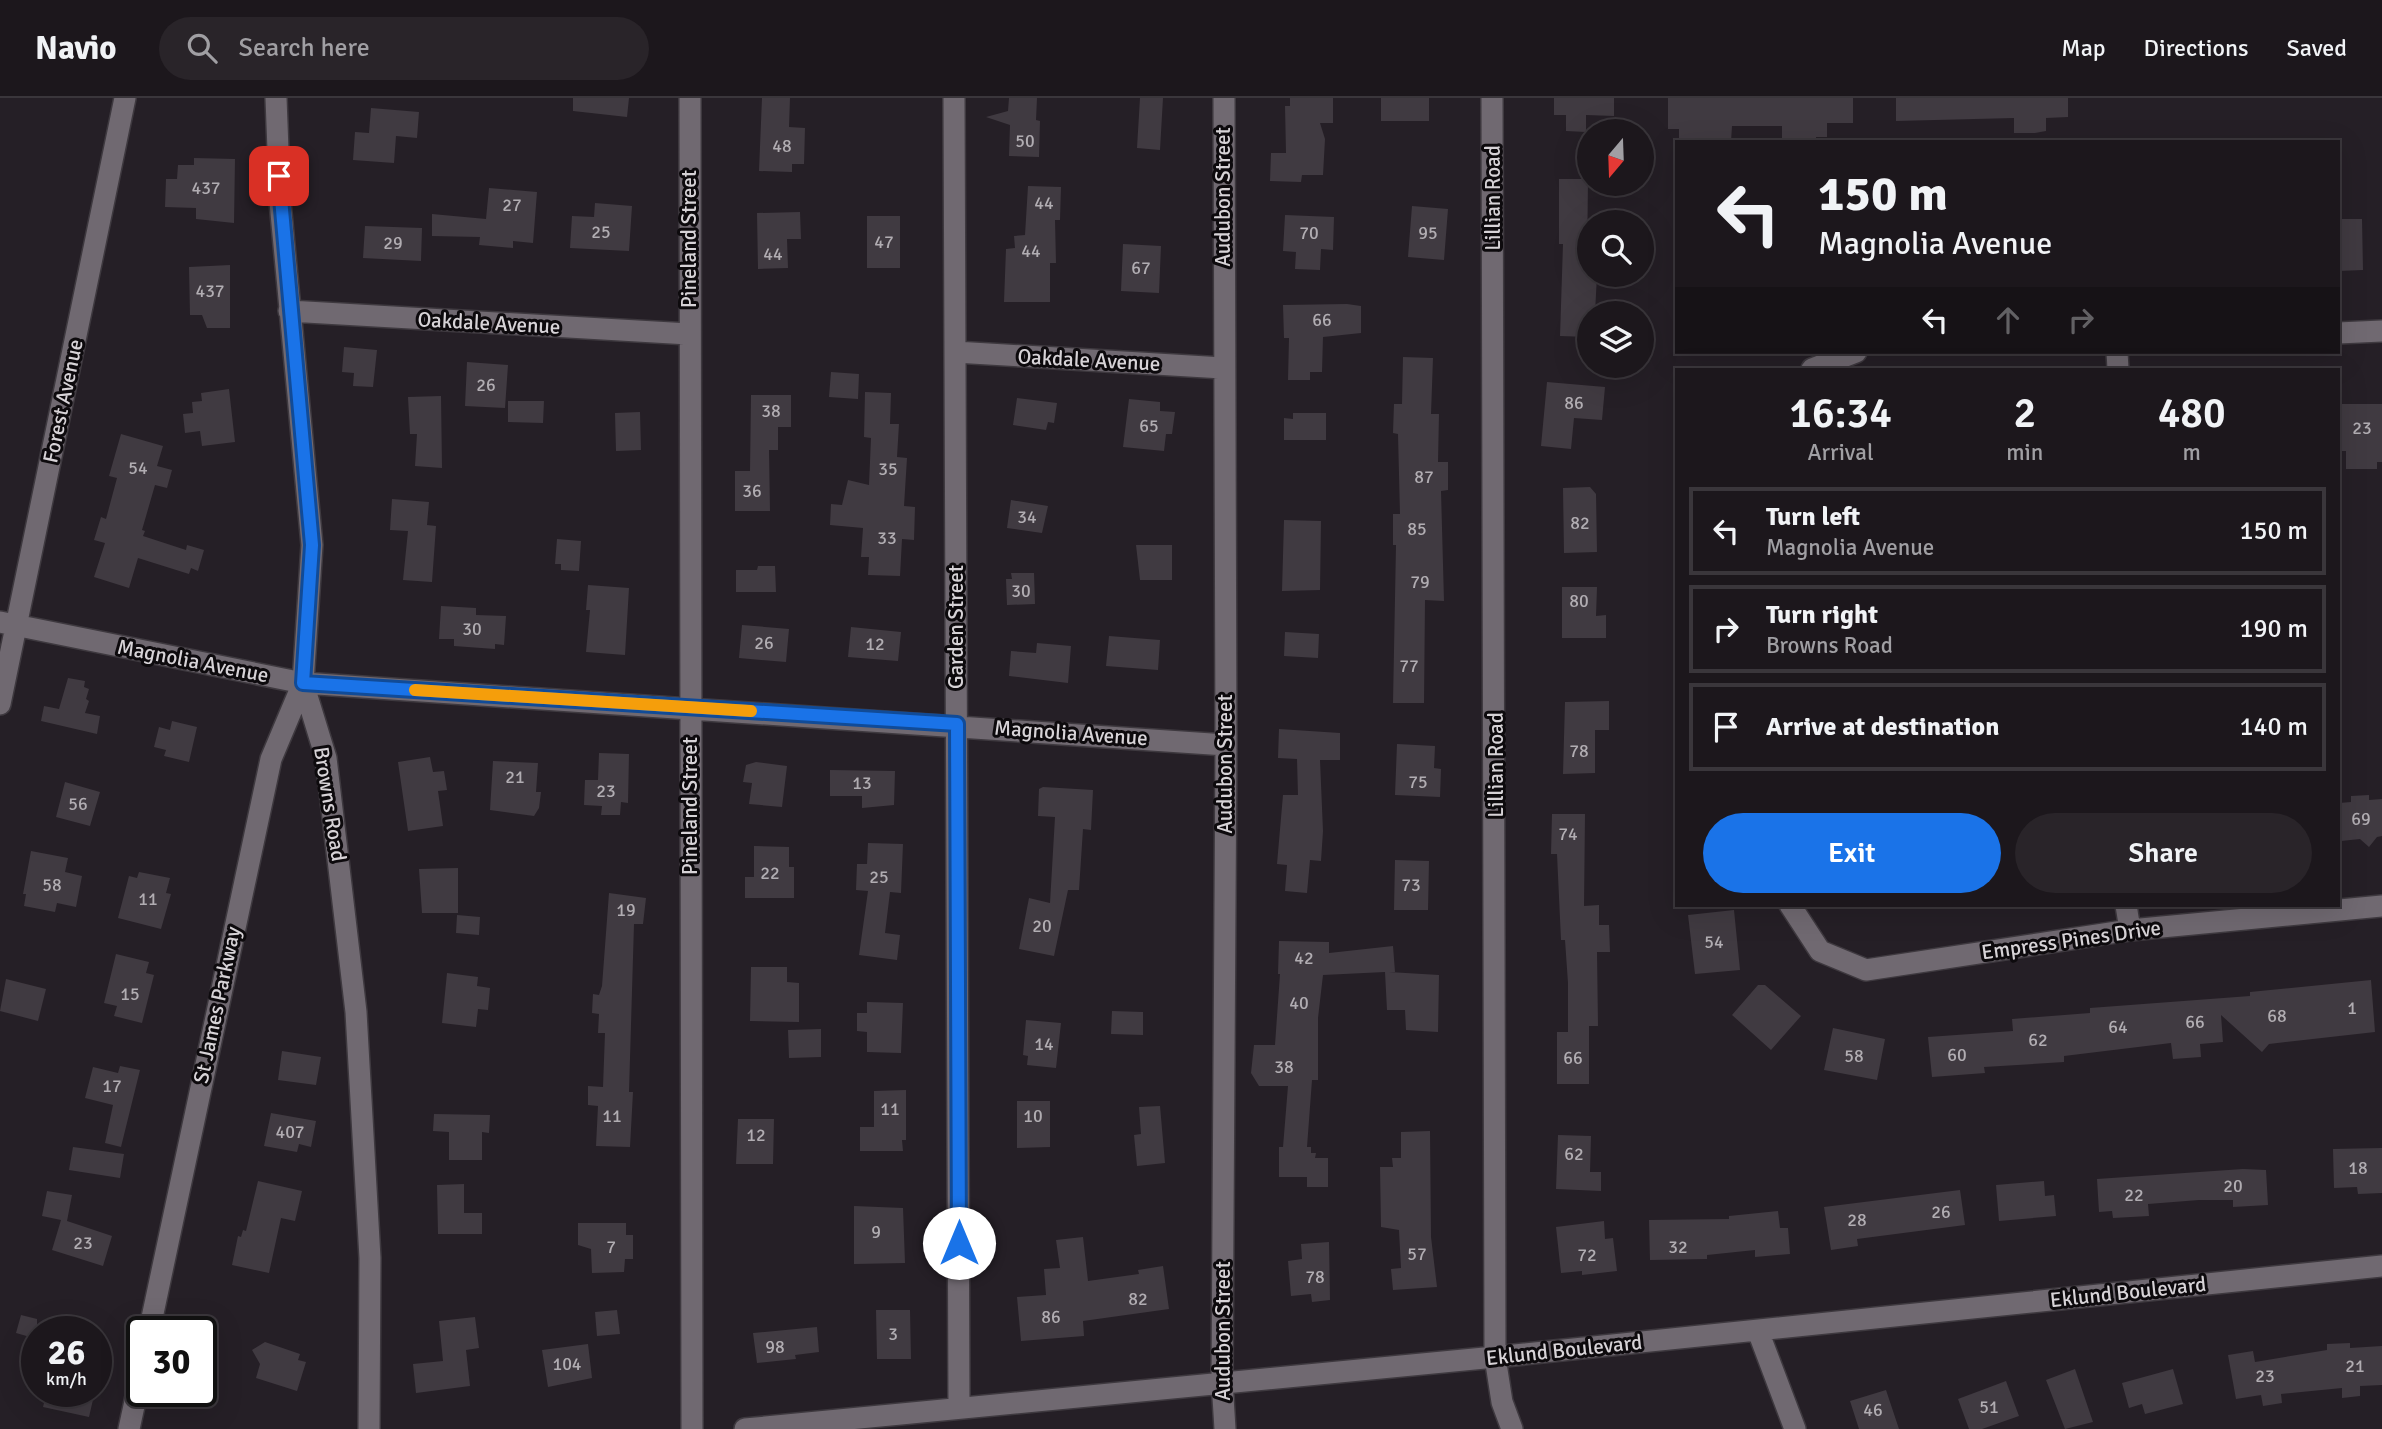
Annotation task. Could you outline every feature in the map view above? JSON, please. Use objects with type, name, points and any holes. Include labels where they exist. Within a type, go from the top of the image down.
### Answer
[{"type":"street","name":"Forest Avenue","points":[[0,704],[8,623],[125,98]]},
{"type":"street","name":"Browns Road","points":[[276,98],[280,202],[312,545],[303,683],[326,758],[356,1012],[370,1258],[369,1429]]},
{"type":"street","name":"Pineland Street","points":[[690,98],[692,1429]]},
{"type":"street","name":"Garden Street","points":[[954,98],[959,1407]]},
{"type":"street","name":"Audubon Street","points":[[1224,98],[1226,745],[1222,1381],[1225,1429]]},
{"type":"street","name":"Lillian Road","points":[[1492,98],[1495,1357],[1502,1402],[1511,1429]]},
{"type":"street","name":"Oakdale Avenue","points":[[289,311],[689,334]]},
{"type":"street","points":[[2340,333],[2382,331]]},
{"type":"street","name":"Oakdale Avenue","points":[[955,352],[1223,368]]},
{"type":"street","points":[[1815,368],[1851,354]]},
{"type":"street","name":"Magnolia Avenue","points":[[8,623],[303,683],[957,724],[1226,745]]},
{"type":"street","name":"St James Parkway","points":[[152,1316],[271,759],[303,683]]},
{"type":"street","name":"Empress Pines Drive","points":[[1791,907],[1819,951],[1866,970],[2130,930],[2382,906]]},
{"type":"street","points":[[2126,907],[2130,930]]},
{"type":"street","name":"Eklund Boulevard","points":[[745,1429],[1758,1331],[2382,1266]]},
{"type":"street","points":[[1758,1331],[1795,1429]]},
{"type":"street","points":[[129,1429],[134,1407]]},
{"type":"building","points":[[573,98],[629,98],[627,117],[573,111]]},
{"type":"building","points":[[762,98],[790,98],[789,127],[805,128],[804,164],[792,164],[792,172],[759,171]]},
{"type":"building","points":[[1009,98],[1037,98],[1036,120],[1040,121],[1039,157],[1009,156],[1010,125],[986,117],[1008,111]]},
{"type":"building","points":[[1140,98],[1163,98],[1160,150],[1137,148]]},
{"type":"building","points":[[1290,98],[1333,98],[1333,123],[1320,123],[1325,139],[1323,175],[1302,175],[1301,182],[1270,181],[1271,153],[1286,153],[1285,106],[1290,106]]},
{"type":"building","points":[[1381,98],[1429,98],[1429,121],[1381,121]]},
{"type":"building","points":[[1554,98],[1614,98],[1614,116],[1586,115],[1586,119],[1577,119],[1577,132],[1566,131],[1566,115],[1554,115]]},
{"type":"building","points":[[1668,98],[1853,98],[1853,123],[1827,123],[1827,137],[1816,137],[1816,140],[1782,140],[1782,126],[1732,126],[1731,140],[1679,140],[1679,129],[1668,129]]},
{"type":"building","points":[[1896,98],[2068,98],[2068,117],[2046,118],[2046,131],[2035,133],[2014,133],[2014,118],[1896,121]]},
{"type":"building","points":[[371,108],[419,112],[417,138],[396,136],[394,163],[353,160],[355,132],[369,133]]},
{"type":"building","points":[[194,158],[235,159],[234,223],[196,219],[196,208],[165,207],[166,179],[177,179],[178,165],[194,165]]},
{"type":"building","points":[[1559,179],[1577,179],[1577,196],[1588,196],[1588,210],[1577,210],[1577,287],[1596,287],[1596,301],[1577,301],[1577,337],[1560,336],[1563,244],[1559,244]]},
{"type":"building","points":[[1028,186],[1061,187],[1060,220],[1055,220],[1056,263],[1050,263],[1050,302],[1004,302],[1006,249],[1015,248],[1014,236],[1025,235]]},
{"type":"building","points":[[489,188],[537,192],[533,243],[513,241],[513,248],[479,245],[480,237],[432,236],[432,214],[486,219]]},
{"type":"building","points":[[595,203],[632,206],[629,251],[570,248],[572,216],[594,217]]},
{"type":"building","points":[[1412,206],[1448,209],[1444,260],[1408,257]]},
{"type":"building","points":[[800,212],[801,239],[787,239],[788,268],[758,269],[757,213]]},
{"type":"building","points":[[1285,215],[1334,217],[1333,250],[1321,249],[1320,270],[1295,269],[1296,252],[1283,251]]},
{"type":"building","points":[[867,216],[900,216],[900,268],[867,268]]},
{"type":"building","points":[[2340,219],[2362,219],[2363,270],[2340,271]]},
{"type":"building","points":[[365,226],[422,228],[421,261],[363,258]]},
{"type":"building","points":[[1123,244],[1161,246],[1159,293],[1121,291]]},
{"type":"building","points":[[230,265],[230,328],[207,328],[202,315],[190,315],[189,267]]},
{"type":"building","points":[[1283,305],[1361,306],[1361,333],[1323,337],[1322,372],[1310,372],[1310,380],[1288,380],[1289,338],[1284,338]]},
{"type":"building","points":[[344,347],[377,350],[373,387],[353,386],[354,373],[342,372]]},
{"type":"building","points":[[1403,357],[1433,358],[1431,414],[1439,414],[1438,462],[1448,462],[1448,490],[1441,491],[1444,601],[1425,600],[1424,703],[1393,703],[1396,545],[1393,545],[1393,514],[1400,514],[1398,434],[1393,433],[1394,404],[1402,404]]},
{"type":"building","points":[[467,362],[508,365],[505,408],[465,406]]},
{"type":"building","points":[[831,372],[859,374],[858,399],[829,397]]},
{"type":"building","points":[[1547,382],[1605,387],[1602,420],[1574,418],[1571,449],[1541,446]]},
{"type":"building","points":[[229,389],[235,442],[202,446],[200,431],[185,433],[183,414],[193,413],[192,402],[202,401],[201,393]]},
{"type":"building","points":[[865,392],[891,393],[890,424],[899,424],[897,457],[907,458],[904,506],[915,507],[914,540],[902,539],[900,576],[868,575],[869,557],[861,557],[863,528],[830,525],[831,504],[842,505],[848,480],[869,485],[871,438],[864,437]]},
{"type":"building","points":[[751,395],[791,395],[791,427],[778,427],[778,450],[769,450],[770,511],[735,511],[735,471],[750,471]]},
{"type":"building","points":[[441,396],[442,468],[415,466],[417,434],[410,434],[408,397]]},
{"type":"building","points":[[1017,398],[1057,403],[1054,423],[1048,422],[1046,430],[1013,425]]},
{"type":"building","points":[[1129,399],[1160,402],[1160,411],[1175,412],[1172,434],[1166,434],[1164,451],[1123,447]]},
{"type":"building","points":[[508,401],[544,401],[543,423],[508,422]]},
{"type":"building","points":[[2341,404],[2382,404],[2382,462],[2377,462],[2377,469],[2346,469],[2346,451],[2341,451]]},
{"type":"building","points":[[640,412],[641,450],[616,451],[615,413]]},
{"type":"building","points":[[1293,413],[1326,413],[1326,440],[1284,440],[1284,418],[1293,419]]},
{"type":"building","points":[[121,434],[163,446],[157,466],[172,470],[167,488],[155,485],[142,530],[145,531],[143,536],[186,550],[187,545],[204,550],[198,571],[191,568],[189,574],[138,558],[129,588],[94,577],[105,543],[94,540],[101,517],[106,519],[117,478],[109,476]]},
{"type":"building","points":[[1590,487],[1596,494],[1597,552],[1564,553],[1563,488]]},
{"type":"building","points":[[392,499],[429,502],[427,525],[436,526],[432,582],[403,580],[408,531],[390,530]]},
{"type":"building","points":[[1011,500],[1048,506],[1042,533],[1007,528]]},
{"type":"building","points":[[1284,520],[1321,521],[1320,590],[1282,591]]},
{"type":"building","points":[[557,539],[581,541],[579,571],[561,570],[561,564],[555,564]]},
{"type":"building","points":[[1136,545],[1172,545],[1172,580],[1140,580]]},
{"type":"building","points":[[758,566],[775,566],[776,592],[736,592],[736,570],[757,570]]},
{"type":"building","points":[[1011,573],[1034,573],[1035,604],[1007,605],[1006,579],[1012,579]]},
{"type":"building","points":[[588,585],[629,588],[625,655],[586,652],[590,610],[586,610]]},
{"type":"building","points":[[1562,587],[1597,587],[1596,616],[1606,615],[1606,638],[1562,638]]},
{"type":"building","points":[[441,606],[476,608],[476,615],[506,616],[504,645],[495,644],[495,649],[454,646],[454,639],[439,639]]},
{"type":"building","points":[[742,625],[789,629],[786,662],[739,658]]},
{"type":"building","points":[[851,627],[901,632],[898,661],[848,657]]},
{"type":"building","points":[[1285,632],[1319,634],[1318,658],[1284,656]]},
{"type":"building","points":[[1109,636],[1160,640],[1158,670],[1106,666]]},
{"type":"building","points":[[1037,643],[1071,646],[1068,683],[1009,676],[1011,651],[1036,653]]},
{"type":"building","points":[[68,678],[85,681],[84,687],[89,689],[86,699],[89,701],[85,713],[100,716],[97,734],[41,721],[44,706],[59,709]]},
{"type":"building","points":[[1609,701],[1609,730],[1595,730],[1595,773],[1563,774],[1565,702]]},
{"type":"building","points":[[172,721],[197,727],[189,762],[164,756],[166,750],[154,747],[159,727],[170,730]]},
{"type":"building","points":[[1279,729],[1340,733],[1340,760],[1320,760],[1323,831],[1321,861],[1310,860],[1307,893],[1285,891],[1287,865],[1277,864],[1283,795],[1298,795],[1297,759],[1278,758]]},
{"type":"building","points":[[1397,744],[1435,746],[1434,768],[1441,769],[1440,797],[1395,795]]},
{"type":"building","points":[[599,753],[629,754],[628,803],[621,802],[620,815],[601,815],[602,806],[584,805],[585,780],[598,780]]},
{"type":"building","points":[[430,757],[433,772],[444,771],[447,790],[438,791],[443,826],[408,831],[398,762]]},
{"type":"building","points":[[493,761],[538,763],[536,792],[541,792],[539,808],[534,816],[490,810]]},
{"type":"building","points":[[756,762],[787,766],[782,807],[749,804],[752,783],[743,782],[746,765]]},
{"type":"building","points":[[830,770],[895,771],[894,805],[862,808],[862,796],[830,796]]},
{"type":"building","points":[[65,782],[100,792],[90,826],[56,817]]},
{"type":"building","points":[[1039,789],[1093,790],[1091,830],[1083,829],[1079,890],[1068,890],[1054,956],[1019,949],[1029,898],[1050,903],[1055,817],[1038,816]]},
{"type":"building","points":[[2369,795],[2369,800],[2382,799],[2382,836],[2377,837],[2369,847],[2360,839],[2341,841],[2340,803],[2351,802],[2351,796]]},
{"type":"building","points":[[1552,814],[1585,814],[1584,906],[1599,905],[1599,925],[1609,925],[1610,952],[1597,952],[1598,1026],[1589,1026],[1589,1084],[1557,1084],[1557,1032],[1568,1032],[1568,983],[1565,940],[1561,940],[1557,854],[1551,854]]},
{"type":"building","points":[[868,843],[903,844],[901,893],[890,892],[885,933],[900,935],[897,960],[859,955],[868,891],[856,890],[857,864],[867,864]]},
{"type":"building","points":[[754,846],[789,847],[789,867],[794,867],[794,898],[745,898],[745,877],[754,877]]},
{"type":"building","points":[[31,851],[68,858],[65,872],[82,876],[76,907],[57,903],[55,912],[24,906],[26,894],[23,894]]},
{"type":"building","points":[[1395,860],[1429,861],[1428,910],[1394,910]]},
{"type":"building","points":[[458,868],[458,913],[422,913],[419,869]]},
{"type":"building","points":[[139,872],[170,878],[166,893],[171,894],[161,929],[118,918],[129,876],[137,878]]},
{"type":"building","points":[[609,893],[646,898],[643,924],[634,924],[630,1147],[596,1146],[598,1106],[588,1105],[588,1086],[603,1087],[605,1033],[598,1033],[599,1014],[592,1013],[593,994],[599,995],[602,986]]},
{"type":"building","points":[[1734,910],[1740,970],[1695,974],[1688,915]]},
{"type":"building","points":[[457,915],[480,917],[479,935],[456,933]]},
{"type":"building","points":[[1279,941],[1329,942],[1329,953],[1393,946],[1395,972],[1389,972],[1439,975],[1438,1032],[1406,1030],[1405,1010],[1387,1010],[1385,972],[1323,975],[1318,1018],[1318,1080],[1312,1080],[1307,1147],[1311,1147],[1311,1153],[1316,1153],[1315,1158],[1328,1158],[1328,1187],[1307,1187],[1307,1177],[1279,1177],[1279,1147],[1283,1147],[1288,1086],[1259,1086],[1251,1073],[1254,1045],[1275,1045],[1280,974]]},
{"type":"building","points":[[116,954],[149,962],[146,973],[154,975],[142,1023],[114,1016],[117,1006],[104,1003]]},
{"type":"building","points":[[751,967],[787,967],[787,982],[799,983],[799,1022],[750,1021]]},
{"type":"building","points":[[447,973],[478,977],[477,986],[490,988],[488,1010],[478,1009],[476,1027],[442,1023]]},
{"type":"building","points":[[6,979],[46,989],[38,1021],[0,1011]]},
{"type":"building","points":[[2371,980],[2375,1032],[2269,1044],[2262,1052],[2221,1015],[2223,1042],[2200,1044],[2201,1057],[2173,1059],[2171,1043],[2064,1056],[2064,1062],[1984,1067],[1985,1073],[1932,1077],[1928,1037],[2013,1031],[2012,1019],[2090,1013],[2090,1008],[2250,996],[2250,992]]},
{"type":"building","points":[[1758,985],[1765,985],[1801,1016],[1771,1050],[1732,1015]]},
{"type":"building","points":[[867,1002],[903,1003],[901,1053],[867,1052],[867,1032],[857,1031],[857,1013],[867,1013]]},
{"type":"building","points":[[1112,1011],[1143,1012],[1143,1035],[1111,1034]]},
{"type":"building","points":[[1026,1020],[1061,1023],[1056,1068],[1027,1065],[1028,1056],[1023,1055]]},
{"type":"building","points":[[1833,1028],[1885,1039],[1877,1080],[1824,1070]]},
{"type":"building","points":[[821,1029],[821,1057],[789,1058],[788,1030]]},
{"type":"building","points":[[282,1051],[321,1057],[316,1085],[278,1080]]},
{"type":"building","points":[[120,1066],[140,1070],[121,1147],[105,1143],[113,1105],[85,1098],[93,1067],[118,1073]]},
{"type":"building","points":[[906,1090],[906,1140],[902,1140],[903,1151],[860,1151],[860,1127],[874,1127],[874,1091]]},
{"type":"building","points":[[1017,1101],[1050,1101],[1050,1147],[1017,1148]]},
{"type":"building","points":[[1160,1106],[1165,1163],[1137,1166],[1134,1135],[1141,1134],[1139,1107]]},
{"type":"building","points":[[271,1113],[316,1121],[311,1147],[299,1144],[297,1152],[264,1146]]},
{"type":"building","points":[[434,1114],[490,1115],[489,1133],[482,1132],[482,1160],[449,1160],[449,1132],[433,1131]]},
{"type":"building","points":[[738,1119],[774,1119],[773,1164],[736,1164]]},
{"type":"building","points":[[1430,1131],[1431,1237],[1437,1287],[1393,1290],[1391,1269],[1401,1268],[1399,1230],[1381,1227],[1380,1167],[1393,1167],[1392,1158],[1401,1158],[1401,1132]]},
{"type":"building","points":[[1558,1135],[1591,1136],[1590,1172],[1601,1172],[1601,1191],[1556,1189]]},
{"type":"building","points":[[73,1147],[124,1154],[120,1178],[69,1170]]},
{"type":"building","points":[[2382,1148],[2382,1193],[2358,1194],[2357,1187],[2334,1188],[2333,1149]]},
{"type":"building","points":[[2243,1169],[2266,1170],[2268,1205],[2233,1207],[2233,1200],[2199,1200],[2148,1204],[2149,1216],[2113,1218],[2112,1211],[2099,1212],[2097,1179]]},
{"type":"building","points":[[258,1181],[302,1191],[295,1221],[281,1218],[269,1273],[232,1265],[238,1236],[241,1237],[243,1230],[246,1231]]},
{"type":"building","points":[[2044,1181],[2045,1196],[2054,1195],[2056,1216],[1999,1221],[1996,1185]]},
{"type":"building","points":[[464,1184],[464,1213],[482,1213],[482,1234],[438,1234],[437,1185]]},
{"type":"building","points":[[1960,1190],[1965,1225],[1857,1239],[1858,1246],[1831,1250],[1824,1207]]},
{"type":"building","points":[[47,1191],[72,1195],[67,1221],[112,1236],[103,1266],[52,1250],[61,1220],[42,1216]]},
{"type":"building","points":[[854,1206],[903,1208],[905,1263],[854,1264]]},
{"type":"building","points":[[1778,1211],[1780,1228],[1788,1228],[1790,1254],[1755,1257],[1755,1250],[1707,1255],[1707,1259],[1650,1260],[1649,1220],[1729,1219],[1729,1216]]},
{"type":"building","points":[[1604,1221],[1605,1239],[1613,1238],[1617,1271],[1582,1275],[1582,1271],[1561,1273],[1556,1227]]},
{"type":"building","points":[[578,1223],[626,1223],[626,1235],[633,1235],[633,1259],[625,1259],[624,1272],[592,1273],[591,1249],[578,1245]]},
{"type":"building","points":[[1083,1237],[1088,1281],[1139,1274],[1138,1270],[1163,1266],[1169,1309],[1083,1321],[1084,1336],[1021,1341],[1017,1297],[1046,1295],[1044,1269],[1060,1268],[1056,1240]]},
{"type":"building","points":[[1329,1242],[1330,1300],[1312,1302],[1311,1294],[1291,1296],[1288,1261],[1302,1259],[1301,1244]]},
{"type":"building","points":[[617,1310],[620,1334],[597,1336],[595,1312]]},
{"type":"building","points":[[876,1310],[910,1310],[911,1359],[877,1359]]},
{"type":"building","points":[[21,1315],[25,1316],[21,1316],[21,1334],[16,1333]]},
{"type":"building","points":[[475,1317],[479,1348],[466,1350],[470,1386],[416,1393],[413,1364],[443,1361],[439,1321]]},
{"type":"building","points":[[817,1327],[819,1352],[795,1355],[796,1359],[757,1363],[753,1333]]},
{"type":"building","points":[[265,1342],[300,1354],[298,1360],[306,1362],[297,1391],[256,1378],[260,1364],[252,1350]]},
{"type":"building","points":[[2350,1343],[2350,1348],[2382,1346],[2382,1385],[2360,1386],[2360,1396],[2342,1398],[2342,1388],[2281,1394],[2282,1403],[2263,1406],[2261,1395],[2236,1399],[2228,1355],[2253,1351],[2255,1362],[2327,1350],[2327,1344]]},
{"type":"building","points":[[588,1344],[592,1378],[548,1387],[542,1350]]},
{"type":"building","points":[[2075,1369],[2093,1422],[2065,1429],[2046,1380]]},
{"type":"building","points":[[2173,1369],[2183,1404],[2145,1414],[2142,1404],[2129,1408],[2122,1383]]},
{"type":"building","points":[[2006,1381],[2019,1416],[1982,1429],[1969,1429],[1958,1399]]},
{"type":"building","points":[[1886,1390],[1899,1429],[1859,1429],[1850,1401]]},
{"type":"building","points":[[43,1407],[91,1407],[89,1417]]},
{"type":"slow traffic","points":[[415,690],[751,711]]},
{"type":"route","points":[[279,176],[312,545],[303,683],[957,724],[959,1243]]}]
